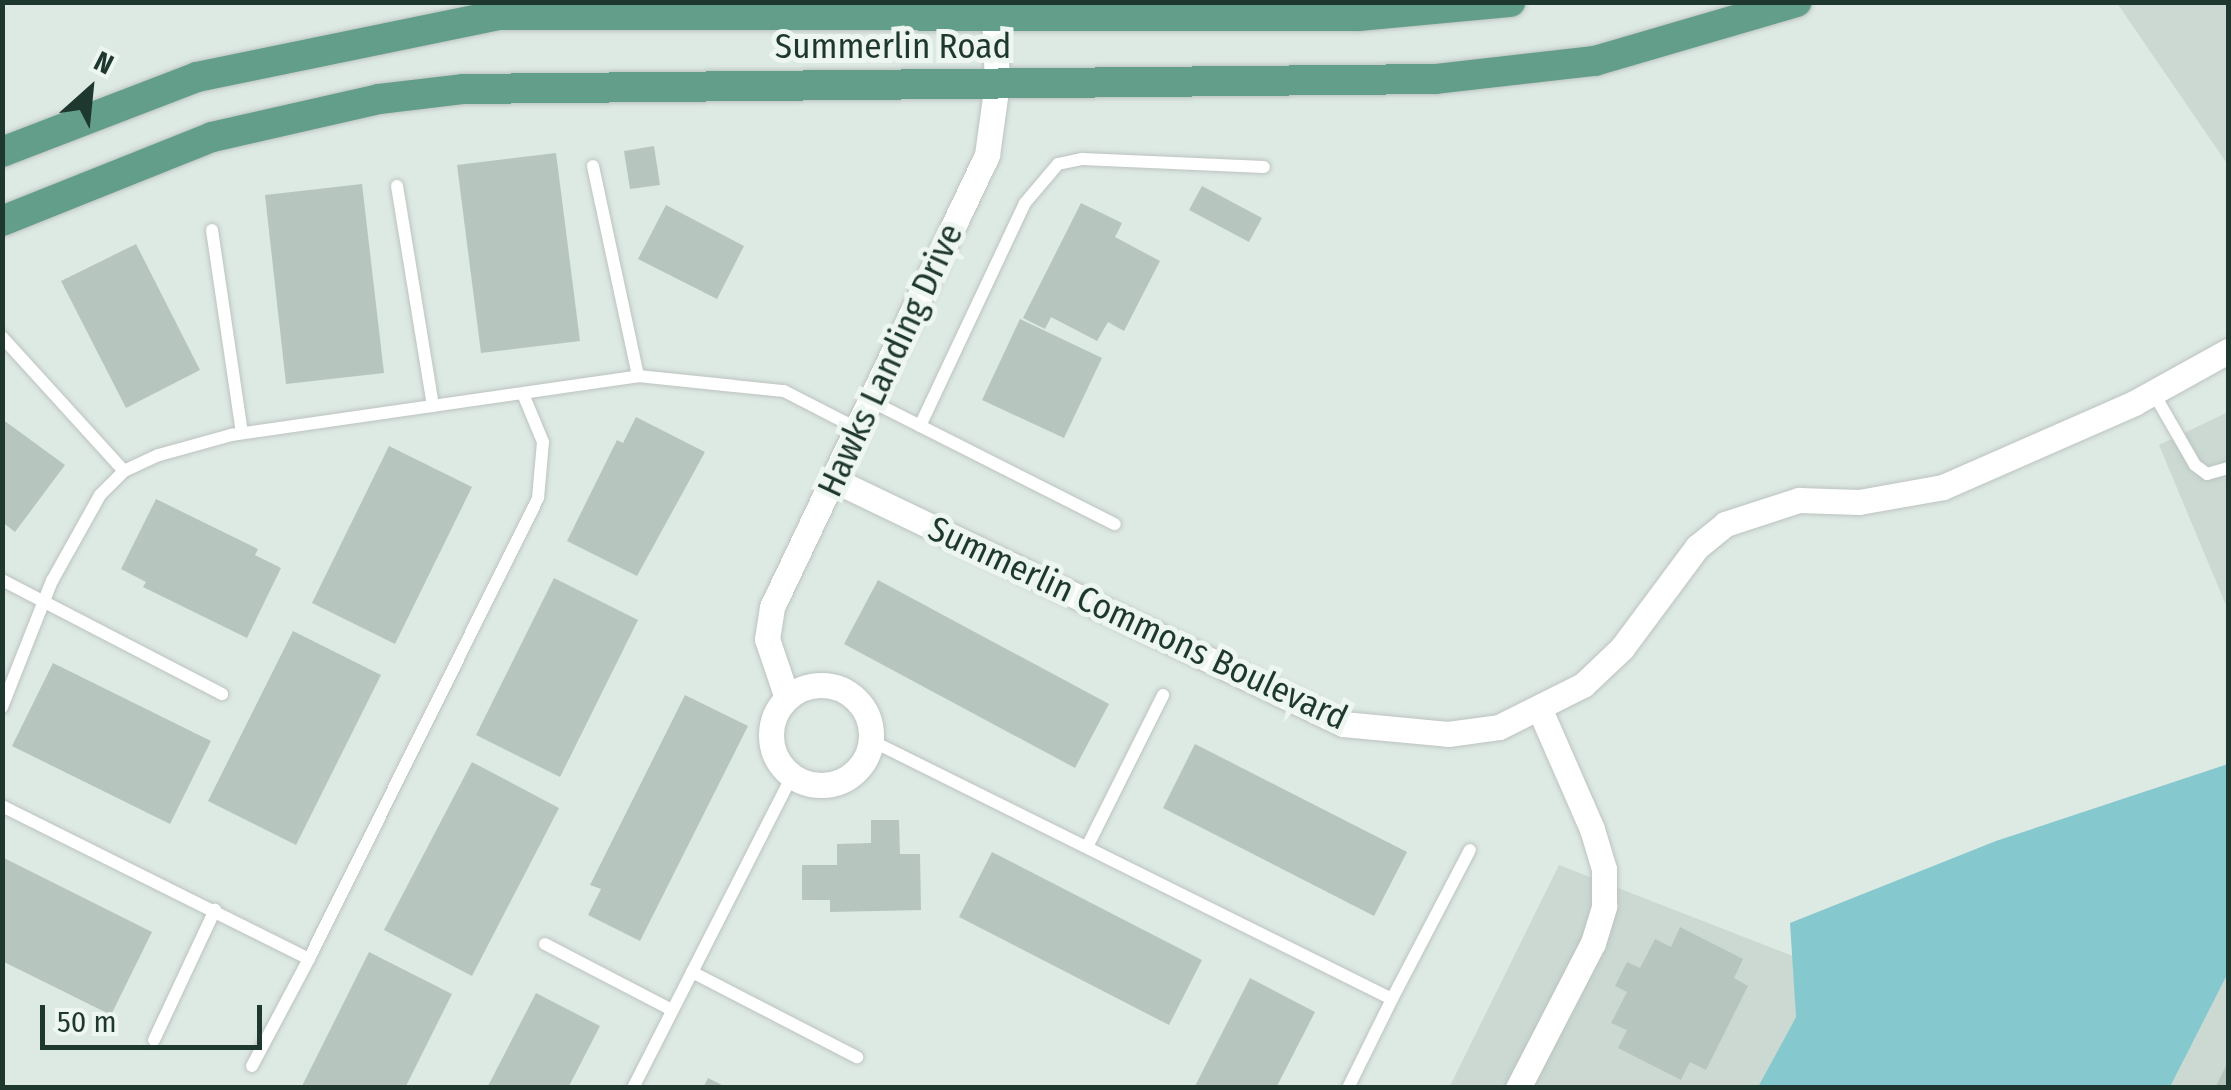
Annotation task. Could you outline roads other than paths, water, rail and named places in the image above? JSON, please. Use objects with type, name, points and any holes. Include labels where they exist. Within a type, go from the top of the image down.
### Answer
[{"type":"main road","name":"Summerlin Road","points":[[2,152],[197,77],[499,15],[994,9],[1360,16],[1510,2]]},
{"type":"main road","name":"Summerlin Road","points":[[2,221],[212,138],[379,99],[566,84],[996,83],[1486,75],[1594,61],[1796,2]]},
{"type":"street","name":"Hawks Landing Drive","points":[[787,698],[767,640],[772,607],[987,154],[996,83],[994,9]]},
{"type":"street","name":"Summerlin Commons Boulevard","points":[[834,480],[1343,724],[1448,734],[1498,727],[1540,710],[1583,685],[1622,648],[1668,580],[1726,524],[1798,500],[1859,502],[1943,487],[2153,392],[2228,351]]},
{"type":"street","points":[[819,685],[852,695],[864,708],[872,741],[856,772],[842,782],[825,786],[792,776],[771,738],[787,698],[819,685]]},
{"type":"street","points":[[1518,1088],[1592,944],[1604,906],[1604,870],[1592,829],[1540,710]]},
{"type":"lane","points":[[920,426],[1025,204],[1058,164],[1082,159],[1264,167]]},
{"type":"lane","points":[[593,166],[638,376]]},
{"type":"lane","points":[[397,186],[433,406]]},
{"type":"lane","points":[[212,230],[242,434]]},
{"type":"lane","points":[[2,337],[124,471]]},
{"type":"lane","points":[[2,707],[43,602],[100,495],[124,471],[158,454],[242,434],[638,376],[784,391],[858,429]]},
{"type":"lane","points":[[2153,392],[2195,465],[2206,474],[2228,468]]},
{"type":"lane","points":[[252,1066],[310,959],[538,498],[543,442],[523,394]]},
{"type":"lane","points":[[872,401],[1115,524]]},
{"type":"lane","points":[[2,580],[222,694]]},
{"type":"lane","points":[[1088,847],[1163,695]]},
{"type":"lane","points":[[872,741],[1392,999]]},
{"type":"lane","points":[[633,1088],[792,776]]},
{"type":"lane","points":[[2,806],[310,959]]},
{"type":"lane","points":[[1348,1088],[1470,850]]},
{"type":"lane","points":[[154,1040],[215,910]]},
{"type":"lane","points":[[545,944],[672,1010]]},
{"type":"lane","points":[[692,972],[857,1057]]},
{"type":"water","points":[[2228,764],[2228,973],[2170,1087],[1758,1087],[1796,1017],[1790,923],[1996,841]]}]
